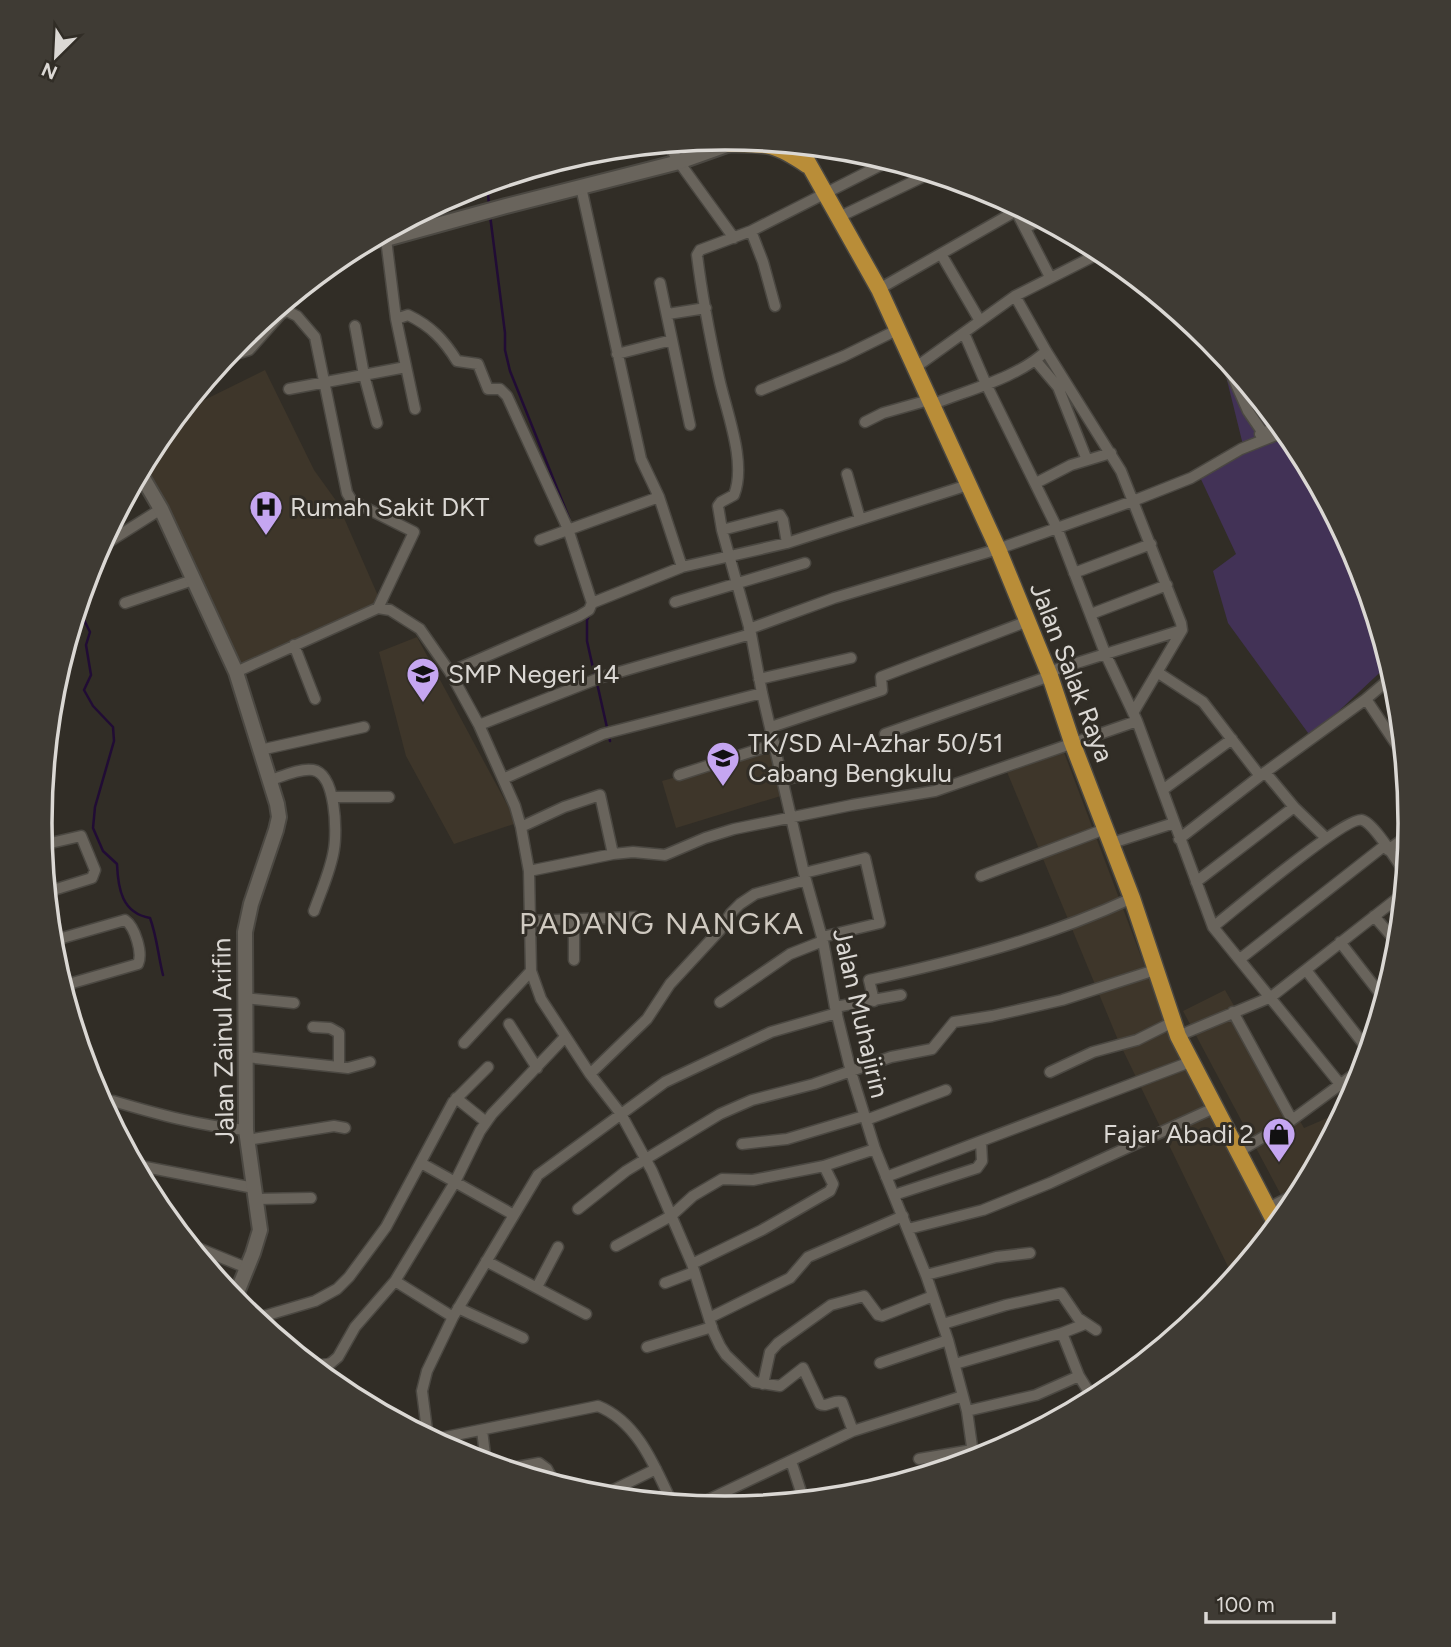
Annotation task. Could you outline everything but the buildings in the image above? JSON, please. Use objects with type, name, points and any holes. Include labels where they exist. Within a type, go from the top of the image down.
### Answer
[{"type":"main road","points":[[790,154],[811,167]]},
{"type":"main road","name":"Jalan Salak Raya","points":[[804,155],[879,289],[998,549],[1049,674],[1132,898],[1176,1029],[1190,1062],[1272,1215]]},
{"type":"main road","points":[[811,156],[811,167]]},
{"type":"street","points":[[400,235],[679,162],[710,151]]},
{"type":"street","points":[[673,153],[734,238]]},
{"type":"street","points":[[787,543],[783,520],[779,515],[722,530],[718,506],[734,495],[737,452],[697,255],[706,247],[751,231],[875,167]]},
{"type":"street","points":[[839,217],[919,179]]},
{"type":"street","points":[[580,187],[641,459],[659,497],[682,567]]},
{"type":"street","points":[[879,289],[1006,212]]},
{"type":"street","points":[[1020,219],[1050,277]]},
{"type":"street","points":[[1025,229],[1032,225]]},
{"type":"street","points":[[751,231],[775,306]]},
{"type":"street","points":[[386,243],[396,318],[415,409]]},
{"type":"street","points":[[941,254],[980,321]]},
{"type":"street","points":[[916,367],[1015,296],[1089,258]]},
{"type":"street","points":[[660,283],[690,425]]},
{"type":"street","points":[[529,871],[613,854],[670,854],[724,832],[935,791],[1135,717],[1182,630],[1151,544],[1111,453],[1046,351],[1015,296]]},
{"type":"street","points":[[668,314],[706,308]]},
{"type":"street","points":[[289,312],[315,337],[347,493],[350,498],[414,532],[379,608]]},
{"type":"street","points":[[396,318],[408,315],[423,322],[443,339],[457,361],[478,365],[488,389],[499,389],[507,396],[568,529],[597,602]]},
{"type":"street","points":[[355,326],[377,423]]},
{"type":"street","points":[[761,390],[844,356],[898,329]]},
{"type":"street","points":[[964,333],[1056,528],[1105,653],[1164,789],[1179,839],[1213,927],[1340,1084]]},
{"type":"street","points":[[617,354],[672,340]]},
{"type":"street","points":[[865,422],[883,413],[930,402],[986,384],[1036,361],[1046,351]]},
{"type":"street","points":[[1036,361],[1058,387],[1087,460]]},
{"type":"street","points":[[289,389],[405,368]]},
{"type":"street","points":[[1238,388],[1248,411],[1263,433]]},
{"type":"street","points":[[1241,449],[1245,442],[1271,430]]},
{"type":"street","points":[[478,725],[602,677],[750,632],[834,598],[998,549],[1133,501],[1191,478],[1241,449],[1275,436]]},
{"type":"street","points":[[1036,483],[1071,465],[1111,453]]},
{"type":"street","points":[[847,474],[860,519]]},
{"type":"street","name":"Jalan Zainul Arifin","points":[[146,483],[161,509],[236,671],[271,780],[279,817],[245,932],[247,1135],[260,1230],[239,1287]]},
{"type":"street","points":[[450,672],[579,616],[597,602],[682,567],[787,543],[968,485]]},
{"type":"street","points":[[540,540],[659,497]]},
{"type":"street","points":[[117,537],[161,509]]},
{"type":"street","name":"Jalan Muhajirin","points":[[722,530],[750,632],[805,877],[823,939],[851,1072],[875,1149],[943,1324],[967,1411],[972,1449]]},
{"type":"street","points":[[1074,573],[1151,544]]},
{"type":"street","points":[[676,602],[805,563]]},
{"type":"street","points":[[125,603],[192,580]]},
{"type":"street","points":[[1091,614],[1167,585]]},
{"type":"street","points":[[236,671],[379,608],[390,610],[420,629],[450,672],[478,725],[522,827],[529,871],[531,971],[541,999],[590,1074],[621,1114],[645,1160],[693,1268],[710,1323],[726,1355],[754,1382],[763,1384],[780,1386],[803,1368],[818,1402],[824,1406],[842,1402],[853,1431]]},
{"type":"street","points":[[771,727],[882,690],[881,677],[1028,621]]},
{"type":"street","points":[[885,734],[1105,653],[1182,630]]},
{"type":"street","points":[[294,646],[316,699]]},
{"type":"street","points":[[759,679],[851,658]]},
{"type":"street","points":[[1157,672],[1203,702],[1262,774],[1326,838]]},
{"type":"street","points":[[1179,839],[1384,684]]},
{"type":"street","points":[[503,779],[603,734],[762,693]]},
{"type":"street","points":[[1366,699],[1393,740]]},
{"type":"street","points":[[260,750],[364,726]]},
{"type":"street","points":[[1164,789],[1232,739]]},
{"type":"street","points":[[678,775],[775,744]]},
{"type":"street","points":[[271,780],[315,770],[323,776],[333,797],[334,849],[314,911]]},
{"type":"street","points":[[783,780],[809,774]]},
{"type":"street","points":[[522,827],[564,807],[600,795],[613,854]]},
{"type":"street","points":[[333,797],[389,797]]},
{"type":"street","points":[[1196,882],[1294,807]]},
{"type":"street","points":[[1213,927],[1326,838],[1358,819],[1372,825],[1397,862]]},
{"type":"street","points":[[981,876],[1109,836],[1174,823]]},
{"type":"street","points":[[53,843],[81,836],[95,870],[92,878],[56,889]]},
{"type":"street","points":[[1240,959],[1398,841]]},
{"type":"street","points":[[590,1074],[633,1033],[740,904],[755,894],[865,858],[880,923],[823,939],[790,954],[720,1002]]},
{"type":"street","points":[[874,1001],[869,980],[1003,948],[1132,898]]},
{"type":"street","points":[[1050,1072],[1093,1052],[1233,1012],[1271,997],[1394,901]]},
{"type":"street","points":[[1374,916],[1389,934]]},
{"type":"street","points":[[529,921],[636,917]]},
{"type":"street","points":[[62,938],[125,920],[132,926],[141,957],[138,964],[72,983]]},
{"type":"street","points":[[574,920],[574,960]]},
{"type":"street","points":[[1340,942],[1378,991]]},
{"type":"street","points":[[1306,970],[1362,1042]]},
{"type":"street","points":[[464,1042],[531,971]]},
{"type":"street","points":[[578,1209],[626,1171],[720,1114],[752,1100],[851,1072],[891,1057],[932,1049],[954,1022],[1062,1000],[1155,971]]},
{"type":"street","points":[[427,1426],[423,1410],[424,1381],[455,1312],[538,1175],[664,1082],[772,1032],[836,1010],[901,996]]},
{"type":"street","points":[[244,998],[293,1003]]},
{"type":"street","points":[[1233,1012],[1292,1119]]},
{"type":"street","points":[[509,1024],[537,1068]]},
{"type":"street","points":[[313,1027],[330,1028],[339,1033],[340,1067]]},
{"type":"street","points":[[325,1364],[335,1361],[355,1327],[396,1281],[455,1182],[486,1122],[565,1037]]},
{"type":"street","points":[[246,1057],[354,1068],[370,1062]]},
{"type":"street","points":[[886,1177],[1190,1062]]},
{"type":"street","points":[[267,1315],[315,1301],[337,1289],[371,1251],[456,1098],[488,1067]]},
{"type":"street","points":[[1238,1152],[1347,1082]]},
{"type":"street","points":[[743,1144],[787,1139],[865,1118],[946,1090]]},
{"type":"street","points":[[456,1098],[486,1122]]},
{"type":"street","points":[[113,1101],[159,1115],[247,1135],[334,1126],[345,1128]]},
{"type":"street","points":[[908,1229],[983,1210],[1050,1183],[1214,1108]]},
{"type":"street","points":[[894,1195],[977,1168],[982,1161],[981,1142]]},
{"type":"street","points":[[615,1246],[671,1216],[694,1196],[722,1179],[753,1180],[824,1166],[875,1149]]},
{"type":"street","points":[[421,1163],[514,1215]]},
{"type":"street","points":[[665,1283],[830,1192],[833,1184],[824,1166]]},
{"type":"street","points":[[148,1168],[256,1194],[311,1198]]},
{"type":"street","points":[[1268,1208],[1282,1201]]},
{"type":"street","points":[[647,1347],[710,1323],[790,1278],[808,1257],[903,1216]]},
{"type":"street","points":[[537,1287],[558,1247]]},
{"type":"street","points":[[208,1252],[247,1268]]},
{"type":"street","points":[[926,1275],[996,1257],[1030,1252]]},
{"type":"street","points":[[486,1261],[586,1314]]},
{"type":"street","points":[[396,1281],[455,1312],[523,1338]]},
{"type":"street","points":[[943,1324],[1006,1305],[1061,1293],[1079,1318],[1096,1330]]},
{"type":"street","points":[[763,1384],[773,1348],[831,1305],[864,1296],[882,1316],[933,1296]]},
{"type":"street","points":[[955,1364],[1085,1324]]},
{"type":"street","points":[[1062,1333],[1079,1376],[1088,1390]]},
{"type":"street","points":[[880,1363],[948,1340]]},
{"type":"street","points":[[967,1411],[1036,1395],[1079,1376]]},
{"type":"street","points":[[715,1496],[853,1431],[963,1396]]},
{"type":"street","points":[[448,1436],[598,1406],[614,1414],[632,1432],[652,1459],[668,1494]]},
{"type":"street","points":[[482,1430],[485,1451]]},
{"type":"street","points":[[919,1459],[954,1456]]},
{"type":"street","points":[[791,1461],[801,1492]]},
{"type":"street","points":[[525,1466],[539,1464],[549,1474]]},
{"type":"street","points":[[618,1488],[656,1469]]},
{"type":"shaded area","name":"Rumah Sakit DKT","points":[[265,370],[314,470],[337,502],[379,598],[376,605],[241,666],[148,478],[203,401]]},
{"type":"shaded area","points":[[1226,374],[1259,414],[1308,487],[1347,566],[1376,649],[1381,671],[1311,737],[1228,623],[1213,571],[1236,554],[1199,475],[1244,449]]},
{"type":"shaded area","name":"SMP Negeri 14","points":[[417,637],[517,823],[454,844],[406,756],[379,652]]},
{"type":"shaded area","points":[[1062,747],[1162,1012],[1268,1221],[1229,1269],[1118,1040],[1005,767]]},
{"type":"shaded area","name":"TK/SD Al-Azhar 50/51 Cabang Bengkulu","points":[[774,750],[784,795],[676,828],[662,781]]},
{"type":"shaded area","points":[[1225,990],[1304,1128],[1331,1116],[1288,1192],[1281,1195],[1183,1011]]},
{"type":"waterway","points":[[488,194],[489,205]]},
{"type":"waterway","points":[[490,215],[505,350],[510,371],[569,518]]},
{"type":"waterway","points":[[578,543],[587,574]]},
{"type":"waterway","points":[[595,677],[587,641],[587,620],[596,603]]},
{"type":"waterway","points":[[84,620],[90,632],[86,645],[91,675],[84,690],[93,706],[113,727],[114,741],[95,807],[93,828],[103,851],[117,864],[123,898],[133,911],[150,918],[163,975]]},
{"type":"waterway","points":[[597,683],[610,741]]},
{"type":"place","name":"Rumah Sakit DKT","points":[[266,537]]},
{"type":"place","name":"SMP Negeri 14","points":[[423,704]]},
{"type":"place","name":"TK/SD Al-Azhar 50/51 Cabang Bengkulu","points":[[723,788]]},
{"type":"place","name":"Fajar Abadi 2","points":[[1279,1164]]},
{"type":"district","name":"PADANG NANGKA","points":[[662,924]]}]
